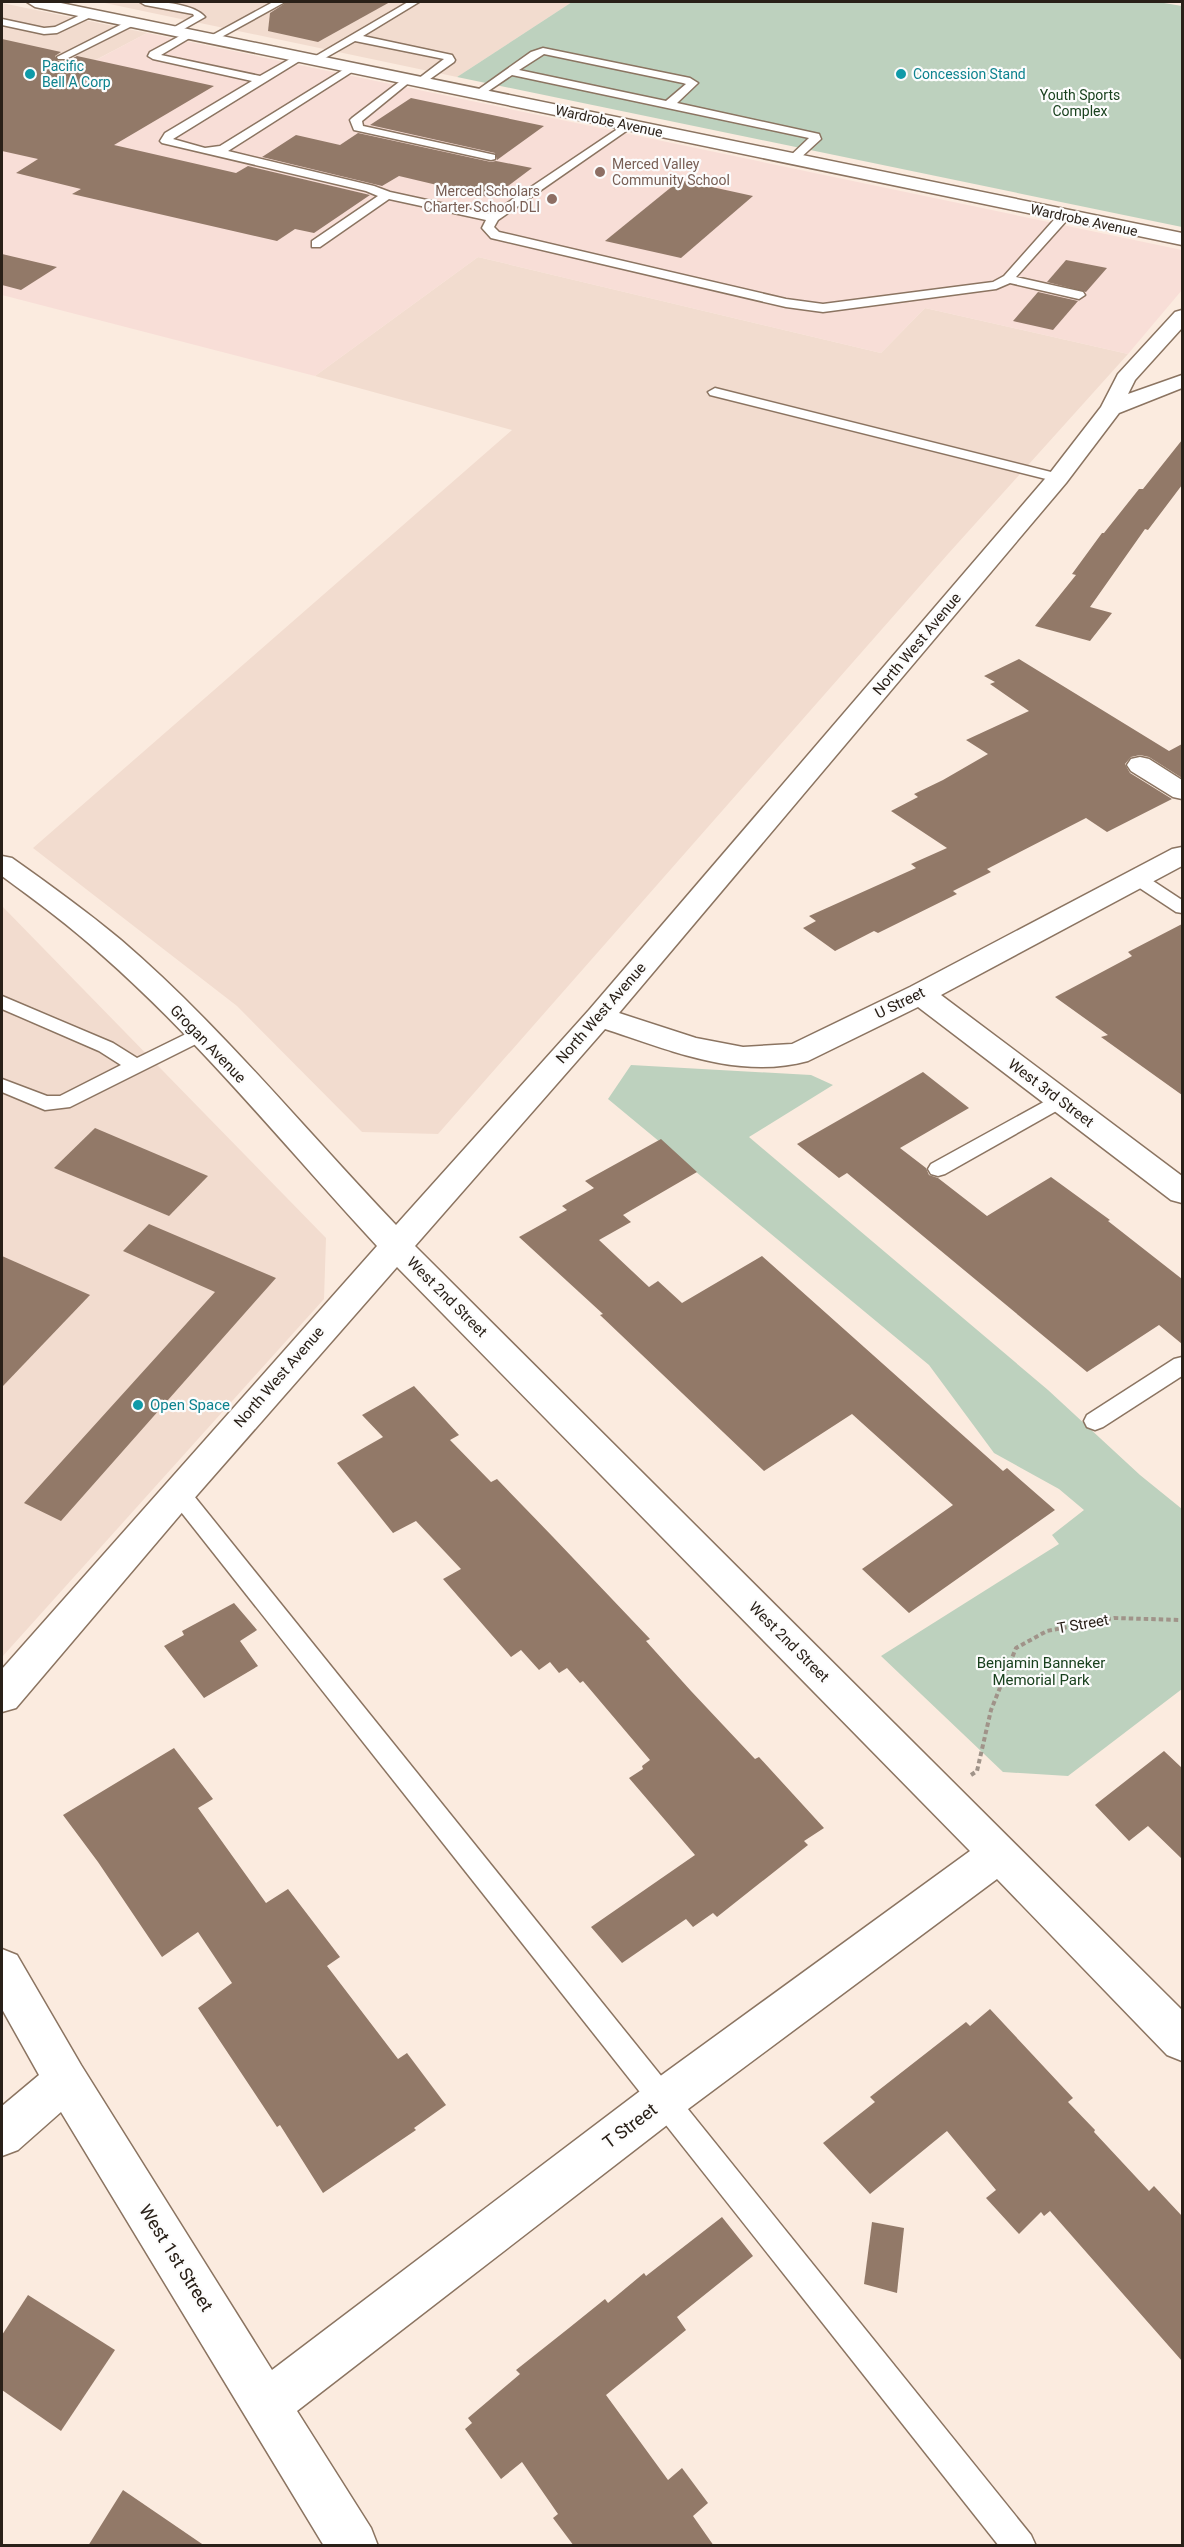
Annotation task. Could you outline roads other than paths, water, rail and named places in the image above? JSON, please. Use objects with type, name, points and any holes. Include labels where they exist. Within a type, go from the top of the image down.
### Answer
[{"type":"street","name":"Wardrobe Avenue","points":[[35,2],[1182,240]]},
{"type":"street","name":"North West Avenue","points":[[2,1696],[395,1245],[599,1017],[1058,478],[1111,408],[1125,378],[1182,316]]},
{"type":"street","points":[[1111,408],[1182,381]]},
{"type":"street","points":[[1140,765],[1182,791]]},
{"type":"street","name":"U Street","points":[[599,1017],[692,1047],[743,1058],[797,1054],[920,994],[1182,855]]},
{"type":"street","name":"Grogan Avenue","points":[[2,864],[47,895],[126,960],[201,1034],[395,1245]]},
{"type":"street","name":"West 3rd Street","points":[[920,994],[1182,1192]]},
{"type":"street","name":"West 2nd Street","points":[[395,1245],[1182,2040]]},
{"type":"street","name":"T Street","points":[[266,2405],[664,2100],[999,1854]]},
{"type":"street","name":"West 1st Street","points":[[2,1969],[66,2080],[352,2546]]},
{"type":"street","points":[[2,2134],[66,2080]]},
{"type":"lane","points":[[145,2],[196,12],[200,17],[153,56],[262,80]]},
{"type":"lane","points":[[212,39],[280,2]]},
{"type":"lane","points":[[414,2],[353,37],[262,80],[169,135],[166,141],[492,218]]},
{"type":"lane","points":[[2,22],[44,31],[57,30],[91,13]]},
{"type":"lane","points":[[62,57],[132,22]]},
{"type":"lane","points":[[353,37],[448,57],[450,60],[413,80],[356,120],[358,128],[491,157]]},
{"type":"lane","points":[[477,93],[543,51],[693,83],[669,104]]},
{"type":"lane","points":[[214,151],[223,149],[351,68]]},
{"type":"lane","points":[[510,71],[815,136],[815,139],[793,159]]},
{"type":"lane","points":[[628,125],[492,218],[488,228],[495,235],[803,307],[823,308],[996,285],[1008,279],[1064,216]]},
{"type":"lane","points":[[316,244],[387,195]]},
{"type":"lane","points":[[1008,279],[1079,295]]},
{"type":"lane","points":[[716,392],[1058,478]]},
{"type":"lane","points":[[1138,879],[1182,908]]},
{"type":"lane","points":[[2,1002],[106,1047],[136,1066]]},
{"type":"lane","points":[[2,1085],[45,1102],[63,1102],[201,1034]]},
{"type":"lane","points":[[938,1169],[1060,1100]]},
{"type":"lane","points":[[1095,1421],[1182,1365]]},
{"type":"lane","points":[[178,1492],[1020,2546]]},
{"type":"place","name":"Pacific Bell A Corp","points":[[30,74]]},
{"type":"place","name":"Concession Stand","points":[[901,74]]},
{"type":"place","name":"Merced Valley Community School","points":[[600,172]]},
{"type":"place","name":"Merced Scholars Charter School DLI","points":[[552,199]]},
{"type":"place","name":"Open Space","points":[[138,1405]]},
{"type":"park label","name":"Youth Sports Complex","points":[[1080,104]]},
{"type":"park label","name":"Benjamin Banneker Memorial Park","points":[[1041,1672]]}]
